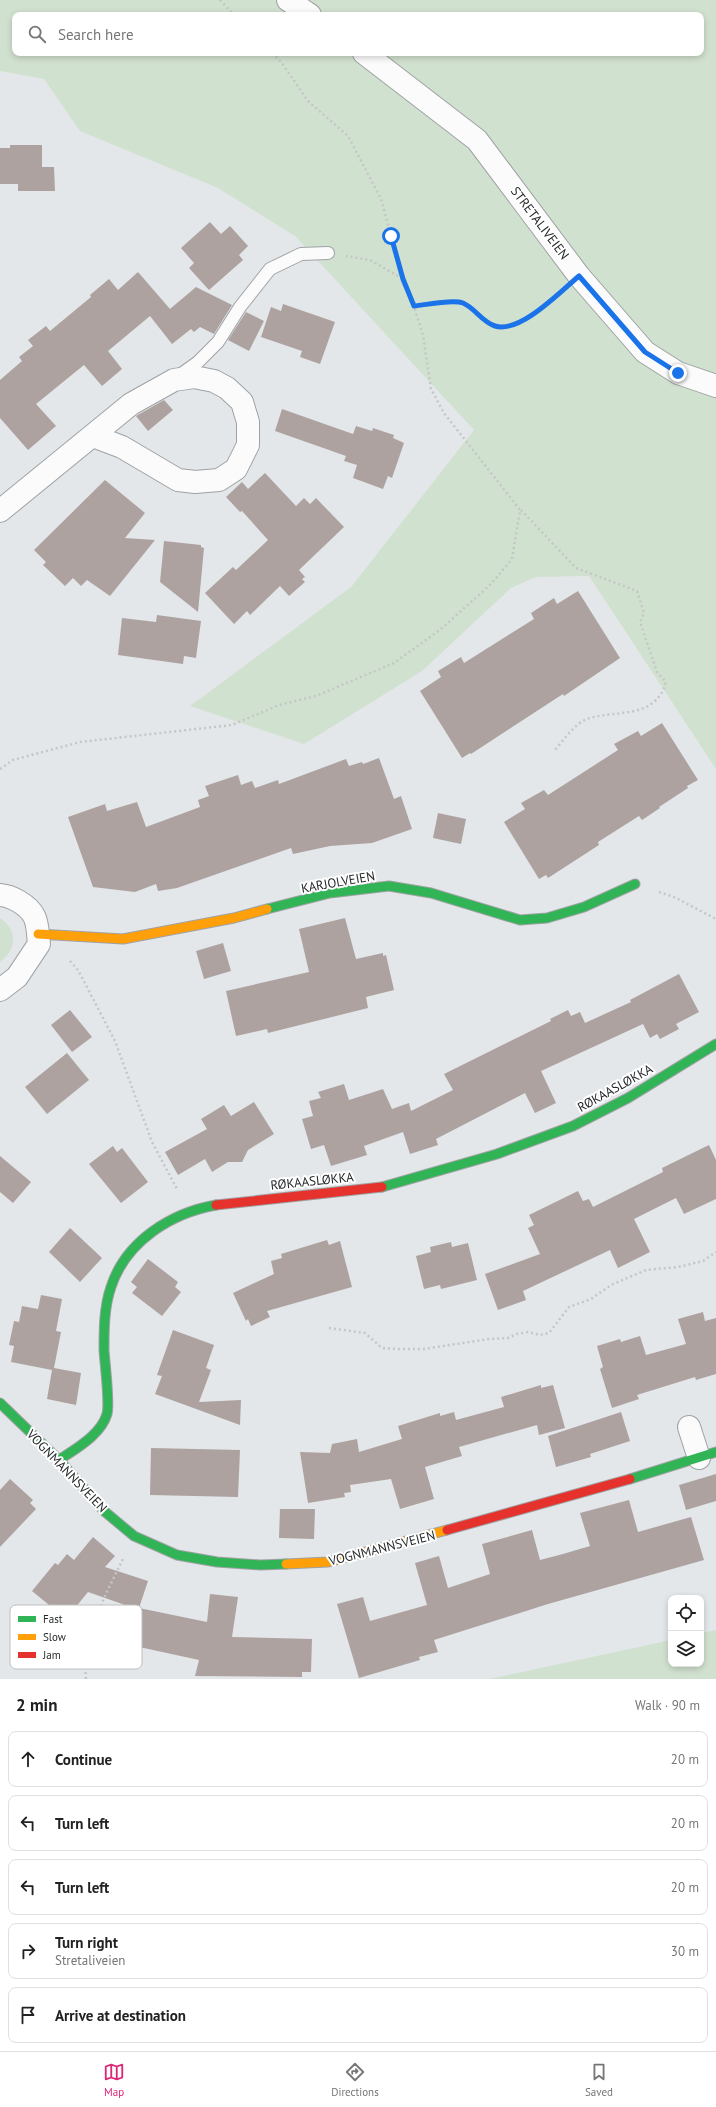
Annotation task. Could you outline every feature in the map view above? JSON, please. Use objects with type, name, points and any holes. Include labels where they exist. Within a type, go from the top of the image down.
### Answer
[{"type":"street","points":[[288,0],[306,12]]},
{"type":"street","name":"STRETALIVEIEN","points":[[368,56],[477,140],[579,276],[645,352],[678,373],[716,386]]},
{"type":"street","points":[[0,511],[131,404],[174,380],[194,377],[214,381],[227,388],[242,402],[248,422],[248,445],[236,469],[219,480],[195,482],[178,480],[122,447],[93,436]]},
{"type":"street","name":"KARJOLVEIEN","points":[[38,939],[123,939],[234,918],[330,893],[389,886],[431,892],[520,920],[547,918],[584,907],[635,884]]},
{"type":"street","points":[[0,896],[5,896],[23,903],[35,917],[38,939],[17,977],[0,990]]},
{"type":"street","name":"RØKAASLØKKA","points":[[59,1460],[91,1437],[99,1428],[106,1414],[105,1318],[113,1280],[129,1253],[145,1236],[165,1222],[209,1205],[301,1197],[381,1187],[451,1168],[573,1126],[627,1099],[716,1044]]},
{"type":"street","name":"VOGNMANNSVEIEN","points":[[0,1403],[59,1460],[104,1511],[134,1536],[177,1555],[217,1562],[260,1565],[328,1562],[363,1554],[551,1502],[707,1455]]},
{"type":"street","points":[[689,1427],[707,1455]]},
{"type":"lane","points":[[174,380],[198,362],[218,342],[240,307],[270,269],[301,254],[328,253]]},
{"type":"path","points":[[220,0],[231,12]]},
{"type":"path","points":[[275,56],[282,62],[308,101],[348,136],[381,199],[403,279],[414,306],[423,335],[431,389],[444,413],[520,510],[576,568],[637,591],[644,613],[640,622],[657,672],[666,682],[663,693],[648,705],[628,714],[604,714],[585,720],[568,734],[554,751]]},
{"type":"path","points":[[328,253],[370,260],[403,279]]},
{"type":"path","points":[[414,306],[452,302],[463,303],[487,322],[496,326],[506,327],[516,324],[532,315],[579,276]]},
{"type":"path","points":[[0,769],[13,760],[80,742],[232,725],[279,705],[322,694],[394,664],[441,629],[491,584],[512,559],[519,528],[520,510]]},
{"type":"path","points":[[635,884],[674,897],[716,919]]},
{"type":"path","points":[[38,939],[63,954],[78,970],[114,1041],[152,1142],[180,1195],[186,1213]]},
{"type":"path","points":[[329,1328],[365,1333],[382,1348],[396,1350],[424,1349],[489,1339],[508,1338],[517,1334],[528,1332],[540,1335],[549,1333],[570,1307],[591,1299],[612,1285],[646,1270],[678,1267],[703,1261],[716,1252]]},
{"type":"path","points":[[102,1605],[134,1536]]},
{"type":"path","points":[[85,1669],[86,1679]]},
{"type":"green space","points":[[0,0],[716,0],[716,769],[589,576],[536,577],[511,588],[422,671],[304,744],[190,706],[351,587],[474,430],[295,236],[218,188],[80,131],[44,79],[0,71]]},
{"type":"green space","points":[[0,918],[10,928],[13,940],[10,951],[0,962]]},
{"type":"green space","points":[[716,1630],[716,1679],[489,1679],[668,1641],[668,1667],[704,1667],[704,1632]]},
{"type":"building","points":[[10,145],[42,145],[42,167],[54,167],[55,191],[18,191],[18,184],[0,184],[0,148],[10,148]]},
{"type":"building","points":[[210,222],[221,234],[230,226],[248,246],[239,255],[243,260],[209,290],[189,268],[194,263],[181,248]]},
{"type":"building","points":[[138,272],[170,309],[196,287],[232,305],[214,334],[200,327],[194,332],[191,329],[172,344],[150,316],[108,351],[122,369],[102,386],[84,365],[36,404],[56,426],[28,450],[0,418],[0,380],[22,361],[19,357],[33,346],[28,340],[46,326],[50,331],[91,297],[90,295],[109,279],[118,290]]},
{"type":"building","points":[[283,304],[335,322],[320,364],[300,357],[302,351],[261,337],[271,307],[281,311]]},
{"type":"building","points":[[246,312],[264,321],[249,351],[228,340]]},
{"type":"building","points":[[164,400],[173,410],[148,431],[136,416]]},
{"type":"building","points":[[282,409],[353,434],[356,426],[372,431],[373,428],[394,435],[393,438],[404,443],[392,478],[388,476],[383,489],[353,478],[357,465],[344,461],[346,456],[275,431]]},
{"type":"building","points":[[265,473],[296,506],[304,498],[310,504],[316,498],[344,527],[299,570],[305,577],[302,579],[305,582],[289,596],[280,586],[250,615],[247,611],[234,624],[205,593],[233,567],[236,570],[268,540],[242,511],[240,512],[226,497],[242,482],[248,489]]},
{"type":"building","points":[[105,480],[145,513],[125,538],[155,540],[110,596],[87,580],[81,586],[73,578],[65,586],[43,565],[46,562],[34,550]]},
{"type":"building","points":[[164,541],[201,545],[201,547],[204,548],[198,612],[160,582]]},
{"type":"building","points":[[578,591],[620,658],[564,696],[563,694],[471,754],[470,753],[462,758],[420,691],[441,677],[438,671],[461,657],[464,663],[534,619],[531,613],[554,598],[557,604]]},
{"type":"building","points":[[157,615],[201,621],[196,658],[184,656],[183,664],[118,655],[122,618],[156,622]]},
{"type":"building","points":[[662,723],[698,780],[687,786],[688,788],[642,820],[639,816],[598,842],[599,845],[548,878],[546,875],[539,879],[504,822],[525,809],[521,803],[544,790],[548,795],[618,750],[614,744],[638,731],[641,736]]},
{"type":"building","points":[[379,758],[394,799],[401,796],[412,829],[372,843],[330,846],[293,854],[291,848],[177,888],[158,891],[156,884],[135,892],[93,887],[68,817],[105,804],[107,811],[137,802],[146,827],[200,807],[198,800],[209,796],[205,786],[238,775],[241,785],[252,781],[255,788],[278,780],[279,784],[346,759],[349,766],[362,762],[363,764]]},
{"type":"building","points":[[438,813],[466,819],[461,844],[433,838]]},
{"type":"building","points":[[345,918],[356,959],[383,953],[383,956],[386,955],[394,990],[366,997],[368,1008],[268,1033],[267,1029],[236,1036],[226,991],[309,972],[299,929]]},
{"type":"building","points":[[223,943],[231,971],[204,979],[196,951]]},
{"type":"building","points":[[679,974],[699,1012],[676,1024],[679,1029],[660,1039],[657,1034],[650,1038],[643,1024],[541,1071],[556,1103],[535,1113],[525,1093],[436,1139],[438,1145],[410,1154],[403,1132],[364,1146],[367,1155],[331,1166],[324,1145],[311,1149],[302,1119],[313,1116],[309,1101],[321,1098],[318,1092],[344,1084],[349,1100],[383,1089],[392,1109],[409,1103],[411,1111],[453,1090],[444,1074],[551,1021],[550,1019],[568,1010],[571,1016],[580,1012],[585,1023],[631,1002],[630,1000]]},
{"type":"building","points":[[70,1010],[92,1037],[72,1052],[51,1025]]},
{"type":"building","points":[[67,1053],[89,1080],[47,1114],[25,1087]]},
{"type":"building","points":[[254,1102],[274,1134],[248,1150],[242,1162],[228,1162],[212,1172],[205,1159],[178,1175],[165,1152],[207,1129],[201,1119],[224,1105],[231,1116]]},
{"type":"building","points":[[709,1145],[716,1160],[716,1199],[684,1214],[676,1198],[634,1219],[650,1252],[618,1268],[610,1250],[523,1291],[526,1300],[498,1310],[485,1274],[540,1254],[528,1228],[534,1225],[529,1215],[578,1191],[583,1201],[589,1199],[593,1207],[663,1172],[662,1168]]},
{"type":"building","points":[[113,1146],[117,1152],[122,1148],[148,1182],[121,1203],[89,1164]]},
{"type":"building","points":[[0,1156],[31,1182],[13,1203],[0,1192]]},
{"type":"building","points":[[70,1228],[102,1258],[80,1282],[49,1252]]},
{"type":"building","points":[[327,1240],[329,1245],[340,1241],[352,1287],[267,1311],[270,1317],[251,1326],[248,1319],[246,1321],[233,1293],[274,1274],[271,1261],[282,1258],[281,1254]]},
{"type":"building","points":[[451,1242],[452,1247],[468,1243],[477,1280],[441,1289],[440,1285],[424,1289],[416,1256],[431,1252],[430,1247]]},
{"type":"building","points":[[148,1259],[178,1282],[175,1287],[181,1292],[162,1316],[132,1293],[137,1287],[131,1282]]},
{"type":"building","points":[[41,1295],[62,1299],[56,1331],[61,1332],[54,1368],[81,1373],[76,1405],[47,1399],[52,1370],[11,1362],[14,1346],[9,1345],[14,1321],[19,1322],[22,1306],[38,1309]]},
{"type":"building","points":[[703,1312],[705,1321],[716,1318],[716,1374],[696,1380],[695,1377],[637,1395],[639,1399],[612,1408],[600,1369],[603,1367],[597,1346],[620,1339],[621,1342],[640,1336],[646,1355],[686,1344],[678,1319]]},
{"type":"building","points":[[173,1330],[214,1345],[206,1368],[211,1370],[199,1402],[241,1400],[240,1425],[155,1394],[162,1376],[157,1375]]},
{"type":"building","points":[[541,1385],[541,1388],[553,1385],[565,1428],[539,1435],[537,1425],[459,1447],[462,1456],[425,1467],[434,1499],[400,1509],[391,1479],[350,1485],[351,1492],[344,1493],[345,1497],[308,1503],[300,1452],[330,1453],[332,1444],[357,1439],[359,1452],[402,1439],[398,1426],[440,1413],[440,1416],[454,1412],[456,1420],[504,1407],[501,1397]]},
{"type":"building","points":[[621,1412],[630,1441],[590,1454],[591,1457],[556,1467],[548,1436]]},
{"type":"building","points":[[151,1448],[240,1450],[238,1497],[150,1495]]},
{"type":"building","points":[[716,1474],[716,1501],[686,1510],[679,1485]]},
{"type":"building","points":[[10,1479],[33,1500],[30,1503],[36,1509],[0,1547],[0,1490]]},
{"type":"building","points":[[629,1500],[638,1532],[691,1517],[704,1560],[548,1604],[434,1640],[438,1652],[419,1657],[420,1660],[359,1678],[337,1604],[363,1597],[370,1621],[427,1605],[415,1563],[439,1556],[448,1588],[490,1574],[482,1544],[532,1530],[540,1560],[590,1546],[580,1513]]},
{"type":"building","points":[[280,1509],[315,1509],[314,1539],[279,1538]]},
{"type":"building","points":[[93,1537],[115,1556],[105,1567],[148,1581],[140,1605],[125,1605],[88,1592],[77,1605],[49,1605],[32,1591],[55,1563],[58,1565],[67,1554],[74,1560]]},
{"type":"building","points":[[210,1594],[238,1597],[232,1637],[312,1639],[311,1672],[302,1672],[302,1677],[195,1676],[199,1660],[142,1648],[142,1609],[207,1622]]},
{"type":"traffic: fast","points":[[267,909],[330,893],[389,886],[431,893],[520,920],[547,918],[584,907],[635,884]]},
{"type":"traffic: fast","points":[[382,1187],[497,1154],[573,1126],[628,1098],[716,1044]]},
{"type":"traffic: fast","points":[[59,1460],[87,1441],[104,1422],[107,1414],[108,1393],[104,1350],[107,1302],[111,1287],[127,1256],[139,1243],[167,1222],[199,1209],[216,1205]]},
{"type":"traffic: fast","points":[[0,1403],[59,1460],[104,1511],[134,1536],[177,1555],[217,1562],[260,1565],[286,1564]]},
{"type":"traffic: fast","points":[[630,1479],[716,1452]]},
{"type":"traffic: slow","points":[[38,934],[123,939],[234,918],[267,909]]},
{"type":"traffic: slow","points":[[286,1564],[328,1562],[447,1530]]},
{"type":"traffic: jam","points":[[216,1205],[382,1187]]},
{"type":"traffic: jam","points":[[447,1530],[630,1479]]},
{"type":"route","points":[[391,236],[403,279],[414,306],[452,302],[463,303],[487,322],[496,326],[506,327],[516,324],[532,315],[579,276],[645,352],[678,373]]}]
